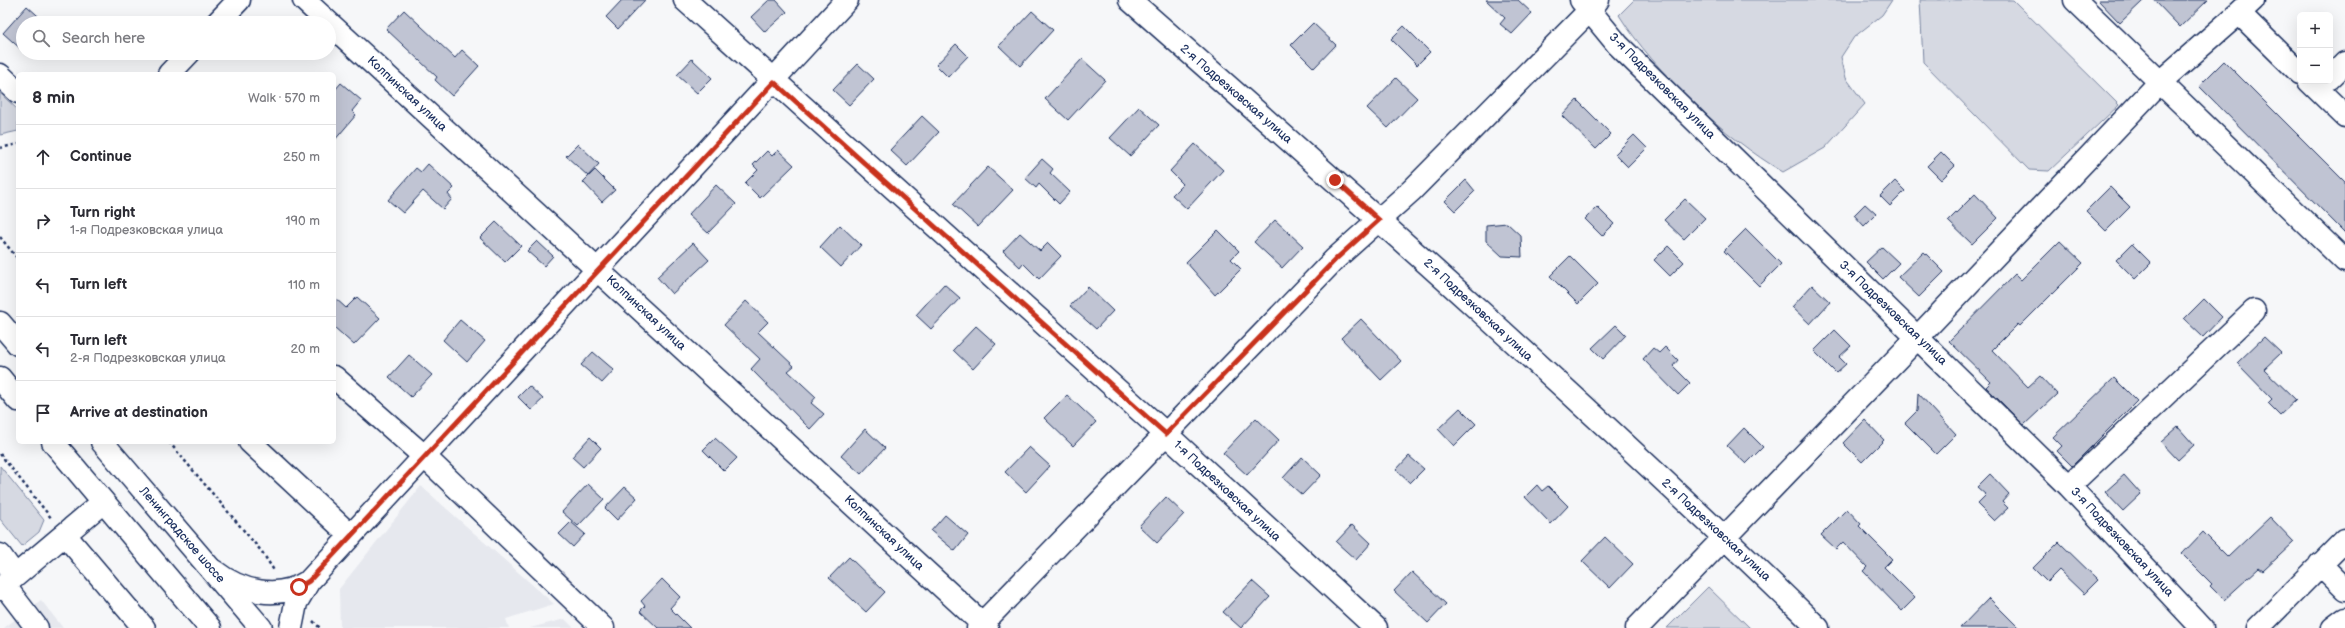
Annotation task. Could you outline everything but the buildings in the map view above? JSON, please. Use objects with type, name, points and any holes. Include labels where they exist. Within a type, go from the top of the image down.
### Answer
[{"type":"main road","points":[[224,16],[239,0]]},
{"type":"main road","name":"Колпинская улица","points":[[304,0],[321,16]]},
{"type":"main road","name":"1-я Подрезковская улица","points":[[685,0],[774,82],[1166,434],[1376,628]]},
{"type":"main road","points":[[291,628],[296,603],[309,581],[774,82],[847,0]]},
{"type":"main road","name":"2-я Подрезковская улица","points":[[1130,0],[1379,220],[1725,537],[1818,628]]},
{"type":"main road","points":[[2075,0],[2345,261]]},
{"type":"main road","points":[[982,627],[1336,259],[1412,190],[1590,4]]},
{"type":"main road","name":"3-я Подрезковская улица","points":[[1590,4],[1618,45],[2069,486],[2202,628]]},
{"type":"main road","points":[[1637,628],[1918,337],[2160,82],[2246,7],[2297,69]]},
{"type":"main road","name":"Колпинская улица","points":[[336,29],[599,270],[982,627]]},
{"type":"main road","points":[[171,72],[182,60]]},
{"type":"main road","points":[[2333,72],[2345,63]]},
{"type":"main road","points":[[0,75],[16,90]]},
{"type":"main road","points":[[2322,84],[2345,116]]},
{"type":"main road","points":[[2069,486],[2254,311]]},
{"type":"main road","points":[[0,323],[16,342]]},
{"type":"main road","points":[[0,378],[16,398]]},
{"type":"main road","points":[[336,379],[425,458],[603,628]]},
{"type":"main road","points":[[55,444],[210,628]]},
{"type":"main road","name":"Ленинградское шоссе","points":[[104,444],[261,628]]},
{"type":"main road","points":[[252,444],[351,536]]},
{"type":"main road","points":[[7,583],[103,502]]},
{"type":"main road","points":[[65,535],[144,628]]},
{"type":"main road","points":[[2258,628],[2345,540]]},
{"type":"main road","points":[[0,556],[7,583],[37,628]]},
{"type":"main road","points":[[2320,564],[2345,589]]},
{"type":"main road","points":[[210,568],[229,582],[247,589],[266,592],[285,592],[309,581]]},
{"type":"main road","points":[[2333,628],[2345,619]]},
{"type":"path","points":[[0,148],[16,144]]},
{"type":"path","points":[[0,237],[16,257]]},
{"type":"path","points":[[171,444],[262,552],[278,576]]},
{"type":"path","points":[[0,454],[65,535]]},
{"type":"shaded area","points":[[1634,0],[1892,0],[1882,15],[1854,37],[1841,57],[1846,78],[1865,104],[1825,148],[1783,172],[1738,141],[1671,81],[1634,37],[1619,15]]},
{"type":"shaded area","points":[[1920,0],[2013,0],[2119,105],[2049,171],[2029,170],[1923,62]]},
{"type":"shaded area","points":[[0,93],[16,108],[16,131],[0,135]]},
{"type":"shaded area","points":[[0,466],[44,520],[39,532],[22,546],[0,519]]},
{"type":"shaded area","points":[[421,486],[554,604],[506,619],[509,628],[340,628],[339,589]]},
{"type":"shaded area","points":[[1708,587],[1750,628],[1667,628]]},
{"type":"shaded area","points":[[41,600],[63,628],[4,628]]},
{"type":"shaded area","points":[[565,619],[574,628],[530,628]]},
{"type":"route","points":[[299,587],[309,581],[425,458],[774,82],[1166,434],[1336,259],[1361,234],[1379,220],[1335,180]]}]
